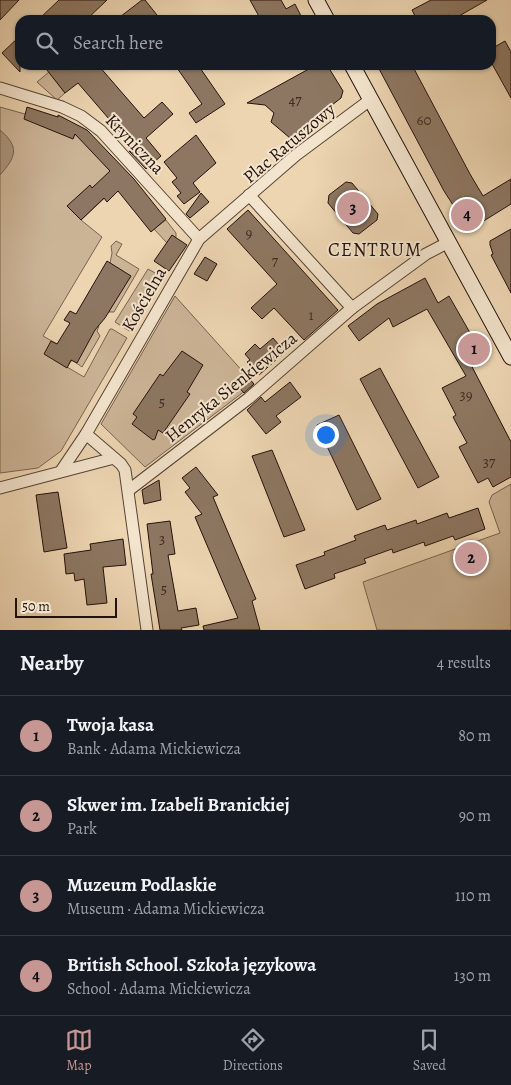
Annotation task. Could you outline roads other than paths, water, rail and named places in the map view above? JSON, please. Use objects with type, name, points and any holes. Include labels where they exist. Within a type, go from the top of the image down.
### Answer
[{"type":"main road","points":[[318,0],[325,15]]},
{"type":"main road","points":[[355,70],[511,357]]},
{"type":"street","name":"Kryniczna","points":[[0,88],[62,107],[81,116],[107,137],[199,239]]},
{"type":"street","name":"Plac Ratuszowy","points":[[352,308],[248,195],[296,155],[370,100]]},
{"type":"street","name":"Kościelna","points":[[62,471],[86,434],[199,239],[248,195]]},
{"type":"street","points":[[352,308],[426,254],[447,242]]},
{"type":"street","name":"Henryka Sienkiewicza","points":[[129,490],[249,398],[352,308]]},
{"type":"street","points":[[86,434],[125,470],[147,630]]},
{"type":"street","points":[[0,488],[114,458]]},
{"type":"place","name":"Muzeum Podlaskie","points":[[353,208]]},
{"type":"place","name":"British School. Szkoła językowa","points":[[467,215]]},
{"type":"place","name":"Twoja kasa","points":[[474,349]]},
{"type":"place","name":"Skwer im. Izabeli Branickiej","points":[[471,558]]},
{"type":"district","name":"CENTRUM","points":[[375,249]]}]
